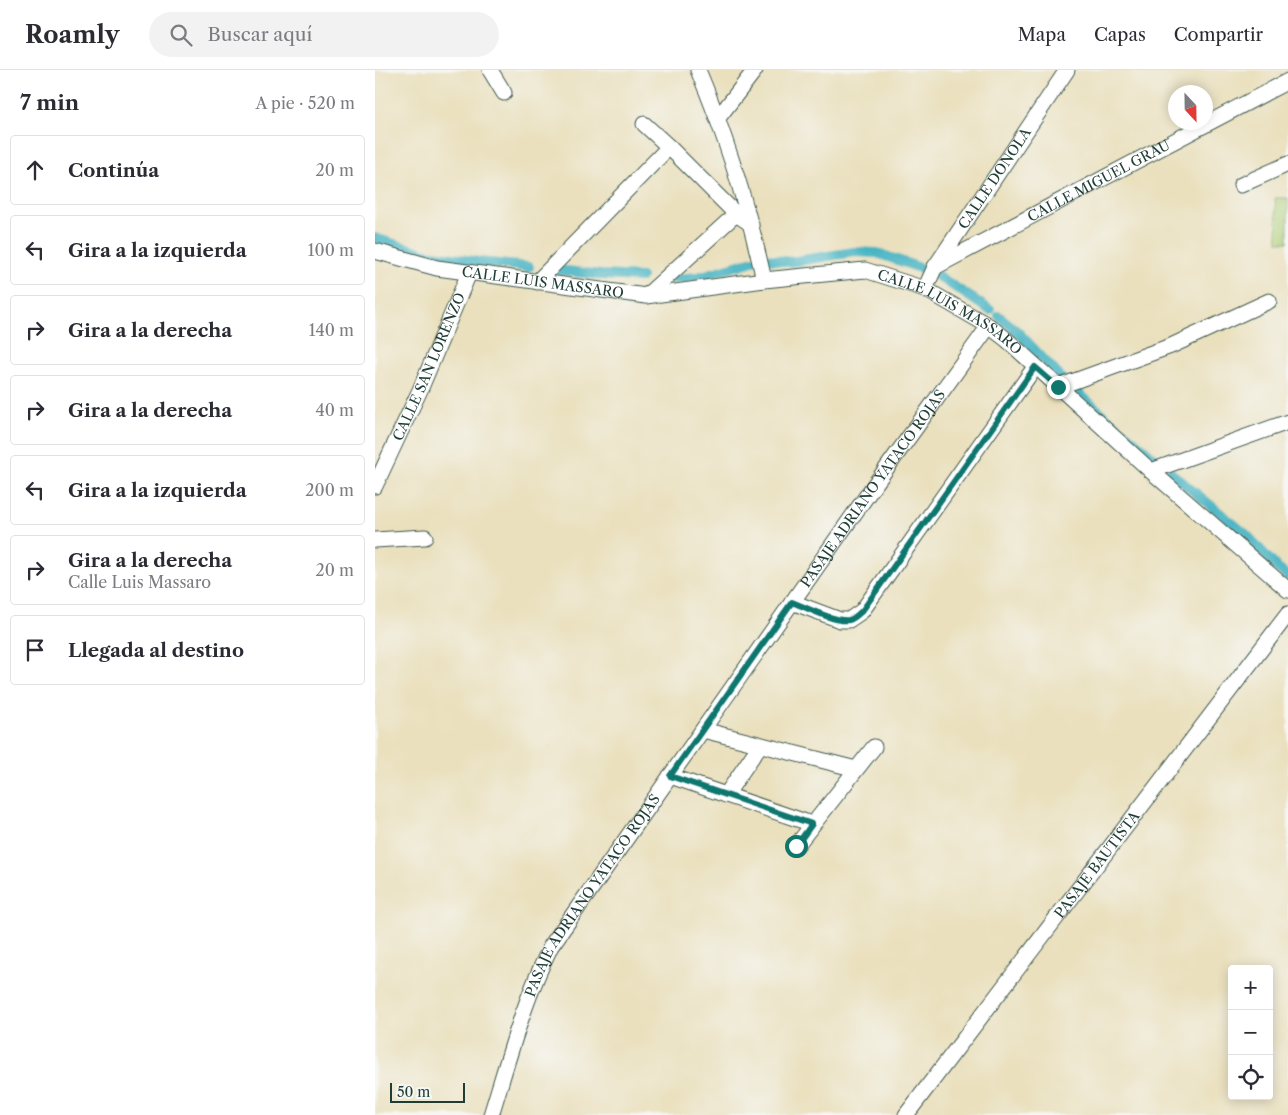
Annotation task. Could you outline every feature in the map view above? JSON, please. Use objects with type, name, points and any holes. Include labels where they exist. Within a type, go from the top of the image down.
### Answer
[{"type":"street","points":[[491,70],[504,93]]},
{"type":"street","points":[[698,70],[718,118],[740,183],[764,280]]},
{"type":"street","points":[[718,118],[755,70]]},
{"type":"street","name":"CALLE DONOLA","points":[[925,289],[935,267],[1067,70]]},
{"type":"street","name":"CALLE MIGUEL GRAU","points":[[935,267],[1288,81]]},
{"type":"street","points":[[644,124],[736,214],[751,224]]},
{"type":"street","points":[[537,282],[669,147]]},
{"type":"street","points":[[1241,185],[1288,164]]},
{"type":"street","points":[[645,296],[736,214]]},
{"type":"street","name":"CALLE LUIS MASSARO","points":[[375,251],[437,268],[645,296],[764,280],[865,270],[925,289],[989,326],[1288,590]]},
{"type":"street","name":"CALLE SAN LORENZO","points":[[375,486],[420,390],[469,273]]},
{"type":"street","points":[[1058,387],[1171,346],[1269,301]]},
{"type":"street","name":"PASAJE ADRIANO YATACO ROJAS","points":[[491,1115],[523,1009],[536,975],[551,946],[792,602],[989,326]]},
{"type":"street","points":[[792,602],[840,620],[849,620],[862,611],[1035,367]]},
{"type":"street","points":[[1151,471],[1288,422]]},
{"type":"street","points":[[375,540],[425,537]]},
{"type":"street","name":"PASAJE BAUTISTA","points":[[906,1115],[1288,614]]},
{"type":"street","points":[[703,730],[856,769]]},
{"type":"street","points":[[726,795],[760,745]]},
{"type":"street","points":[[796,846],[875,747]]},
{"type":"street","points":[[670,776],[812,824]]},
{"type":"green space","points":[[1275,198],[1288,198],[1288,242],[1278,242]]},
{"type":"waterway","points":[[375,238],[426,254],[529,267]]},
{"type":"waterway","points":[[768,259],[790,262],[854,252],[877,253],[929,271]]},
{"type":"waterway","points":[[675,279],[698,277],[753,261]]},
{"type":"waterway","points":[[550,269],[601,275],[641,277]]},
{"type":"waterway","points":[[938,276],[990,310]]},
{"type":"waterway","points":[[999,316],[1017,331],[1063,380]]},
{"type":"waterway","points":[[1077,392],[1160,463]]},
{"type":"waterway","points":[[1170,472],[1247,535],[1278,569],[1288,576]]},
{"type":"route","points":[[796,846],[812,824],[670,776],[792,602],[840,620],[849,620],[856,617],[1035,367],[1058,387]]}]
